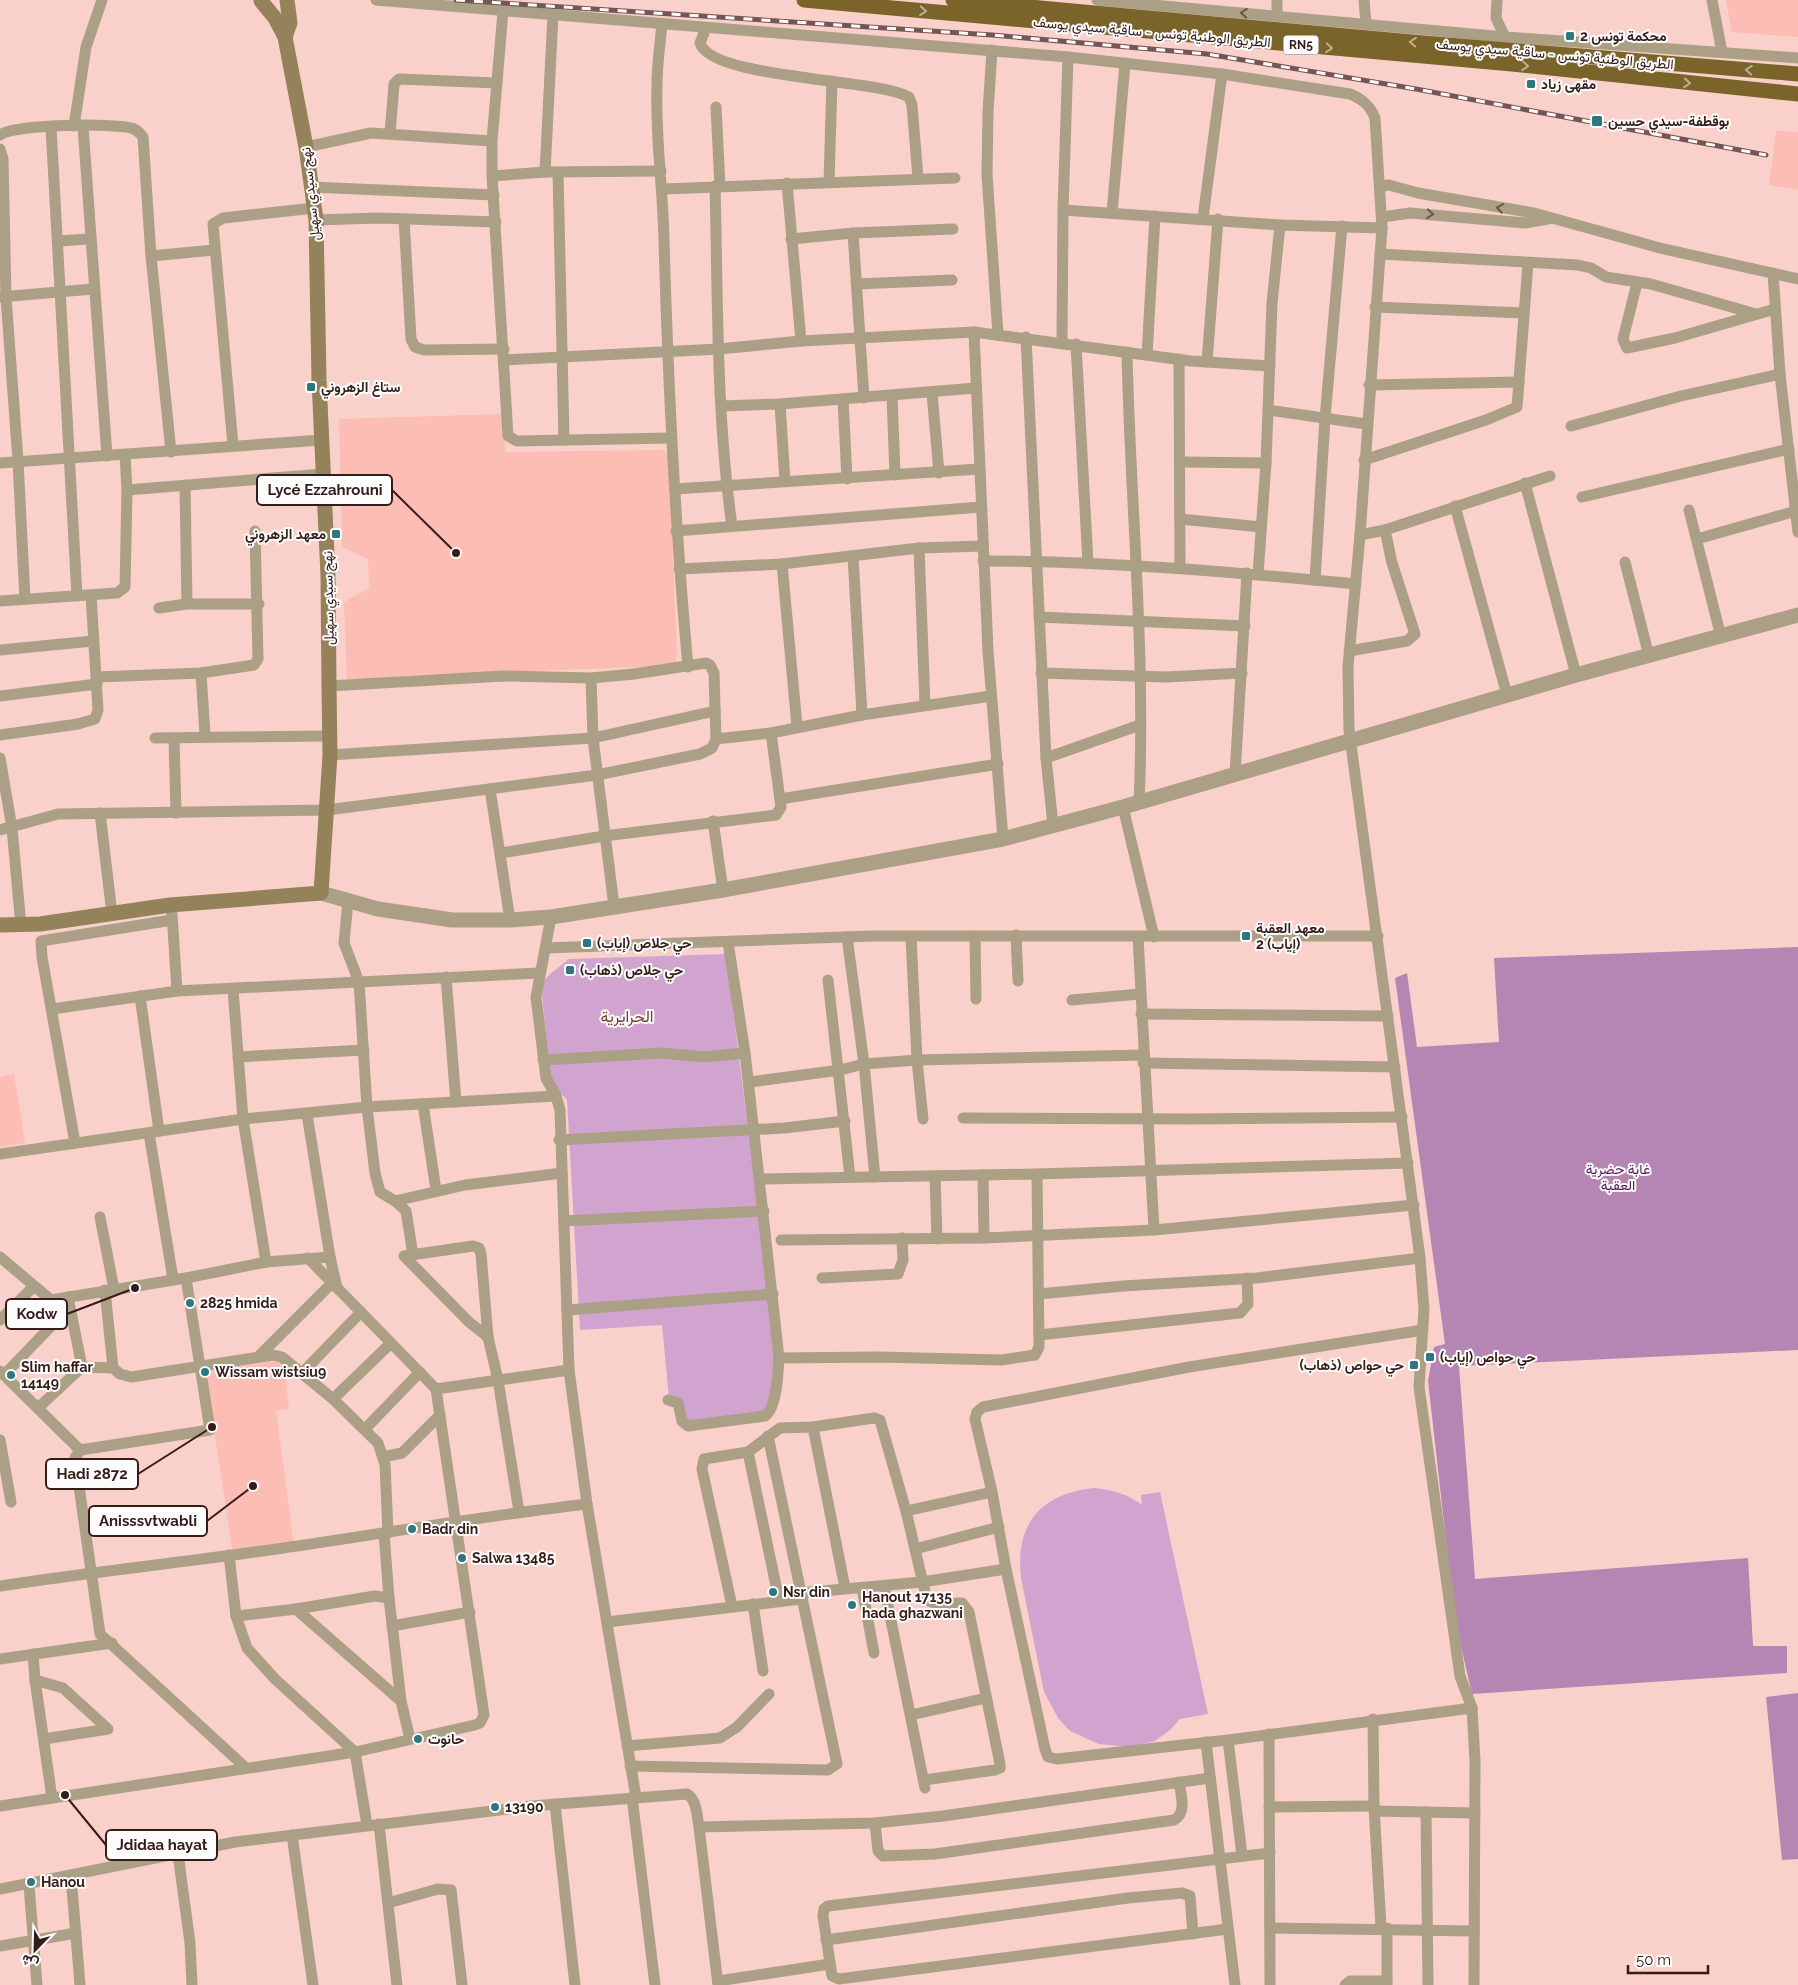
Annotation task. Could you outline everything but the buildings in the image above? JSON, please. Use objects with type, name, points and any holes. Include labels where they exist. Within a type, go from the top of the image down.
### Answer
[{"type":"highway","name":"الطريق الوطنية تونس - ساقية سيدي يوسف","points":[[804,0],[1503,63],[1798,94]]},
{"type":"highway","name":"الطريق الوطنية تونس - ساقية سيدي يوسف","points":[[953,0],[1423,43],[1798,74]]},
{"type":"main road","name":"نهج سيدي سهيل","points":[[262,0],[275,18],[285,37],[306,148],[315,214],[328,576],[330,736],[321,893]]},
{"type":"main road","name":"نهج سيدي سهيل","points":[[285,37],[290,16],[287,0]]},
{"type":"main road","points":[[0,925],[21,926],[170,905],[321,893]]},
{"type":"street","points":[[102,0],[86,47],[78,126],[107,456]]},
{"type":"street","points":[[376,0],[992,50],[1222,74],[1350,94],[1359,97],[1366,103],[1375,118],[1382,223],[1366,424],[1360,535],[1349,652],[1351,739],[1420,1258],[1424,1303],[1419,1387],[1460,1676],[1472,1708],[1475,1813],[1474,1985]]},
{"type":"street","points":[[1097,0],[1203,5],[1277,16],[1505,37],[1798,58]]},
{"type":"street","points":[[1277,0],[1277,16]]},
{"type":"street","points":[[1364,0],[1366,24]]},
{"type":"street","points":[[1497,0],[1496,18],[1505,37]]},
{"type":"street","points":[[1712,0],[1722,52]]},
{"type":"street","points":[[504,11],[492,141],[492,176],[504,355],[506,432],[509,438],[517,441],[671,438]]},
{"type":"street","points":[[545,172],[552,15]]},
{"type":"street","points":[[662,24],[657,85],[663,189],[667,351],[676,531],[688,667]]},
{"type":"street","points":[[706,28],[700,43],[704,51],[738,66],[902,94],[911,99],[918,178]]},
{"type":"street","points":[[992,50],[988,112],[987,175],[998,334]]},
{"type":"street","points":[[1062,342],[1063,210],[1068,57]]},
{"type":"street","points":[[1112,213],[1125,63]]},
{"type":"street","points":[[1204,218],[1222,74]]},
{"type":"street","points":[[390,134],[394,84],[399,79],[497,83]]},
{"type":"street","points":[[829,182],[832,81]]},
{"type":"street","points":[[716,107],[719,349],[726,485],[732,526]]},
{"type":"street","points":[[0,135],[16,128],[78,126],[131,128],[143,137],[151,256],[171,452]]},
{"type":"street","points":[[51,127],[77,596]]},
{"type":"street","points":[[306,148],[362,134],[390,134],[492,141]]},
{"type":"street","points":[[0,149],[3,159],[3,297],[18,462],[25,599]]},
{"type":"street","points":[[492,176],[545,172],[661,171]]},
{"type":"street","points":[[558,172],[564,440]]},
{"type":"street","points":[[663,189],[955,178]]},
{"type":"street","points":[[787,183],[801,341]]},
{"type":"street","points":[[1380,186],[1389,186],[1418,193],[1534,213],[1548,219],[1660,248],[1798,278]]},
{"type":"street","points":[[312,187],[494,195]]},
{"type":"street","points":[[1063,210],[1204,218],[1280,225],[1342,226],[1382,223],[1410,213],[1525,223],[1548,219]]},
{"type":"street","points":[[233,445],[212,230],[216,220],[315,214],[496,222]]},
{"type":"street","points":[[1147,355],[1155,216]]},
{"type":"street","points":[[404,219],[413,345],[424,350],[563,358],[719,349],[801,341],[974,332],[1026,337],[1179,359],[1270,366]]},
{"type":"street","points":[[1207,362],[1218,219]]},
{"type":"street","points":[[1235,775],[1245,626],[1261,527],[1266,463],[1272,303],[1280,225]]},
{"type":"street","points":[[1315,580],[1325,418],[1342,226]]},
{"type":"street","points":[[791,239],[853,233],[953,229]]},
{"type":"street","points":[[853,233],[864,398]]},
{"type":"street","points":[[58,241],[89,239]]},
{"type":"street","points":[[151,256],[214,250]]},
{"type":"street","points":[[1380,254],[1578,265],[1591,268],[1606,277],[1651,284],[1756,314]]},
{"type":"street","points":[[1364,460],[1514,410],[1519,403],[1528,263]]},
{"type":"street","points":[[1773,273],[1780,374],[1798,528]]},
{"type":"street","points":[[857,284],[952,280]]},
{"type":"street","points":[[1637,282],[1623,339],[1627,348],[1666,340],[1775,309]]},
{"type":"street","points":[[3,297],[93,289]]},
{"type":"street","points":[[1375,308],[1524,313]]},
{"type":"street","points":[[974,332],[990,696],[998,764],[1003,839]]},
{"type":"street","points":[[1026,337],[1041,673],[1046,758],[1053,825]]},
{"type":"street","points":[[1076,344],[1088,563]]},
{"type":"street","points":[[1127,352],[1131,484],[1137,566],[1140,725],[1139,802]]},
{"type":"street","points":[[1179,359],[1180,568]]},
{"type":"street","points":[[1571,426],[1681,396],[1780,374]]},
{"type":"street","points":[[1369,385],[1519,382]]},
{"type":"street","points":[[722,406],[780,404],[976,388]]},
{"type":"street","points":[[932,392],[939,472]]},
{"type":"street","points":[[892,396],[896,475]]},
{"type":"street","points":[[843,399],[847,479]]},
{"type":"street","points":[[780,404],[785,481]]},
{"type":"street","points":[[1268,410],[1366,424]]},
{"type":"street","points":[[0,463],[322,440]]},
{"type":"street","points":[[1582,497],[1789,449]]},
{"type":"street","points":[[0,601],[117,593],[127,583],[125,455]]},
{"type":"street","points":[[1180,462],[1266,463]]},
{"type":"street","points":[[675,489],[979,469]]},
{"type":"street","points":[[126,490],[323,474]]},
{"type":"street","points":[[1360,535],[1385,530],[1550,476]]},
{"type":"street","points":[[1525,483],[1576,675]]},
{"type":"street","points":[[185,485],[187,604]]},
{"type":"street","points":[[1455,506],[1507,695]]},
{"type":"street","points":[[676,531],[981,507]]},
{"type":"street","points":[[1689,510],[1721,637]]},
{"type":"street","points":[[1697,539],[1796,511]]},
{"type":"street","points":[[1180,519],[1261,527]]},
{"type":"street","points":[[1349,652],[1407,641],[1415,634],[1392,563],[1385,530]]},
{"type":"street","points":[[0,696],[97,680],[201,673],[254,665],[258,659],[259,604],[256,531]]},
{"type":"street","points":[[679,569],[782,564],[919,548],[983,546]]},
{"type":"street","points":[[919,548],[925,705]]},
{"type":"street","points":[[853,556],[862,715]]},
{"type":"street","points":[[983,561],[1036,561],[1180,568],[1253,573],[1356,584]]},
{"type":"street","points":[[1625,562],[1649,656]]},
{"type":"street","points":[[782,564],[797,726]]},
{"type":"street","points":[[0,735],[90,722],[95,719],[98,710],[91,595]]},
{"type":"street","points":[[159,608],[187,604],[259,604]]},
{"type":"street","points":[[321,893],[378,909],[452,920],[510,920],[551,917],[723,890],[1003,839],[1123,808],[1351,739],[1576,675],[1798,615]]},
{"type":"street","points":[[1039,616],[1245,626]]},
{"type":"street","points":[[0,650],[93,641]]},
{"type":"street","points":[[6,829],[58,814],[326,810],[597,775],[700,754],[712,748],[716,739],[713,668],[706,663],[688,667],[591,678],[503,676],[329,686]]},
{"type":"street","points":[[201,673],[205,736]]},
{"type":"street","points":[[1041,673],[1139,676],[1242,673]]},
{"type":"street","points":[[591,678],[593,738],[614,906]]},
{"type":"street","points":[[716,739],[771,733],[797,726],[862,715],[990,696]]},
{"type":"street","points":[[330,755],[593,738],[715,711]]},
{"type":"street","points":[[1046,758],[1140,725]]},
{"type":"street","points":[[502,853],[604,836],[713,821],[772,816],[780,812],[780,799],[771,733]]},
{"type":"street","points":[[156,738],[330,736]]},
{"type":"street","points":[[174,738],[176,813]]},
{"type":"street","points":[[0,758],[6,829],[21,926]]},
{"type":"street","points":[[780,799],[998,764]]},
{"type":"street","points":[[490,789],[502,853],[510,920]]},
{"type":"street","points":[[1123,808],[1154,937]]},
{"type":"street","points":[[100,813],[112,914]]},
{"type":"street","points":[[713,821],[723,890]]},
{"type":"street","points":[[348,901],[344,943],[359,982],[367,1107],[375,1173],[380,1192],[395,1201],[407,1215],[413,1255]]},
{"type":"street","points":[[170,905],[177,991]]},
{"type":"street","points":[[551,917],[546,948],[539,972],[536,997],[547,1082],[556,1096],[560,1110],[559,1140],[562,1174],[569,1370],[587,1504],[630,1766],[655,1985]]},
{"type":"street","points":[[41,941],[172,920]]},
{"type":"street","points":[[40,924],[42,957],[75,1143]]},
{"type":"street","points":[[546,948],[847,937],[1016,935],[1138,937],[1378,936]]},
{"type":"street","points":[[1016,935],[1018,981]]},
{"type":"street","points":[[975,936],[976,999]]},
{"type":"street","points":[[847,937],[864,1064],[875,1177]]},
{"type":"street","points":[[911,937],[917,1060],[923,1119]]},
{"type":"street","points":[[1138,937],[1143,1059],[1154,1230]]},
{"type":"street","points":[[668,1400],[678,1403],[682,1420],[688,1426],[767,1416],[774,1397],[779,1358],[773,1294],[753,1130],[750,1082],[728,942]]},
{"type":"street","points":[[52,1008],[177,991],[539,972]]},
{"type":"street","points":[[446,977],[456,1102]]},
{"type":"street","points":[[828,980],[840,1070],[850,1177]]},
{"type":"street","points":[[233,989],[243,1119],[266,1262]]},
{"type":"street","points":[[1072,1000],[1140,994]]},
{"type":"street","points":[[140,996],[154,1132],[173,1279]]},
{"type":"street","points":[[1141,1014],[1388,1016]]},
{"type":"street","points":[[238,1057],[364,1050]]},
{"type":"street","points":[[543,1060],[662,1052],[704,1057],[745,1053]]},
{"type":"street","points":[[750,1082],[840,1070],[864,1064],[917,1060],[1143,1059],[1395,1067]]},
{"type":"street","points":[[0,1154],[243,1119],[367,1107],[556,1096]]},
{"type":"street","points":[[423,1104],[436,1190]]},
{"type":"street","points":[[307,1114],[334,1285]]},
{"type":"street","points":[[963,1118],[1402,1117]]},
{"type":"street","points":[[559,1140],[753,1130],[845,1121]]},
{"type":"street","points":[[760,1179],[1037,1174],[1150,1169],[1408,1163]]},
{"type":"street","points":[[395,1201],[436,1190],[562,1174]]},
{"type":"street","points":[[779,1358],[878,1357],[1001,1360],[1035,1355],[1038,1352],[1039,1335],[1037,1174]]},
{"type":"street","points":[[983,1175],[984,1238]]},
{"type":"street","points":[[935,1176],[937,1239]]},
{"type":"street","points":[[781,1240],[984,1238],[1154,1230],[1414,1205]]},
{"type":"street","points":[[564,1221],[764,1211]]},
{"type":"street","points":[[100,1217],[110,1289],[113,1368]]},
{"type":"street","points":[[822,1278],[898,1274],[902,1260],[902,1238]]},
{"type":"street","points":[[488,1336],[469,1322],[404,1256],[473,1246],[479,1248],[488,1336],[498,1380],[519,1512]]},
{"type":"street","points":[[51,1300],[186,1278],[266,1262],[330,1257]]},
{"type":"street","points":[[1,1258],[51,1300],[60,1313],[58,1318],[2,1373],[80,1450]]},
{"type":"street","points":[[0,1806],[355,1752],[475,1725],[482,1719],[484,1715],[470,1612],[436,1389],[308,1258]]},
{"type":"street","points":[[1039,1294],[1123,1286],[1247,1278],[1420,1258]]},
{"type":"street","points":[[186,1278],[210,1428],[208,1432],[80,1450],[75,1458],[98,1630],[246,1768]]},
{"type":"street","points":[[1039,1335],[1240,1312],[1248,1304],[1247,1278]]},
{"type":"street","points":[[258,1357],[334,1285]]},
{"type":"street","points":[[0,1320],[34,1286]]},
{"type":"street","points":[[567,1310],[773,1294]]},
{"type":"street","points":[[68,1297],[82,1368]]},
{"type":"street","points":[[302,1374],[361,1312]]},
{"type":"street","points":[[1423,1330],[1189,1367],[983,1407],[977,1412],[975,1419],[992,1492],[1006,1569],[1044,1749],[1048,1757],[1057,1759],[1228,1740],[1472,1708]]},
{"type":"street","points":[[333,1399],[391,1343]]},
{"type":"street","points":[[38,1408],[82,1368],[113,1368],[120,1374],[131,1377],[258,1357],[278,1356],[333,1399],[366,1429],[378,1443],[383,1457],[389,1598],[401,1701],[410,1740]]},
{"type":"street","points":[[436,1389],[569,1370]]},
{"type":"street","points":[[366,1429],[420,1372]]},
{"type":"street","points":[[383,1457],[402,1453],[440,1415]]},
{"type":"street","points":[[732,1606],[702,1465],[704,1459],[748,1452],[780,1428],[813,1427],[874,1418],[880,1420],[906,1511],[922,1582],[929,1602],[962,1603],[967,1608],[1000,1768],[924,1784],[884,1586]]},
{"type":"street","points":[[813,1427],[845,1588]]},
{"type":"street","points":[[630,1766],[828,1770],[835,1767],[837,1760],[800,1596],[768,1436]]},
{"type":"street","points":[[0,1440],[11,1502]]},
{"type":"street","points":[[748,1452],[779,1600]]},
{"type":"street","points":[[906,1511],[992,1492]]},
{"type":"street","points":[[0,1586],[90,1572],[153,1567],[457,1523],[519,1512],[587,1504]]},
{"type":"street","points":[[915,1549],[999,1527]]},
{"type":"street","points":[[229,1555],[236,1616],[247,1648],[355,1752],[366,1825]]},
{"type":"street","points":[[607,1622],[753,1604],[845,1588],[922,1582],[1006,1569]]},
{"type":"street","points":[[862,1588],[874,1653]]},
{"type":"street","points":[[236,1616],[296,1609],[375,1596],[389,1598]]},
{"type":"street","points":[[753,1604],[762,1671]]},
{"type":"street","points":[[296,1609],[401,1701]]},
{"type":"street","points":[[392,1626],[470,1612]]},
{"type":"street","points":[[0,1658],[112,1643]]},
{"type":"street","points":[[33,1654],[52,1798]]},
{"type":"street","points":[[35,1680],[63,1688],[108,1728],[44,1739]]},
{"type":"street","points":[[627,1746],[720,1738],[737,1727],[769,1694]]},
{"type":"street","points":[[911,1715],[986,1698]]},
{"type":"street","points":[[1345,1985],[1350,1981],[1387,1983],[1374,1809],[1374,1720]]},
{"type":"street","points":[[1269,1734],[1270,1985]]},
{"type":"street","points":[[1228,1740],[1242,1855]]},
{"type":"street","points":[[1206,1742],[1235,1985]]},
{"type":"street","points":[[699,1827],[875,1822],[943,1816],[1210,1778]]},
{"type":"street","points":[[875,1822],[878,1851],[883,1856],[935,1854],[1174,1820],[1179,1817],[1182,1810],[1179,1782]]},
{"type":"street","points":[[0,1889],[29,1885],[235,1842],[555,1804],[634,1797],[689,1795],[695,1806],[699,1827],[718,1983],[830,1964]]},
{"type":"street","points":[[555,1804],[575,1985]]},
{"type":"street","points":[[1269,1807],[1475,1813]]},
{"type":"street","points":[[1426,1812],[1428,1985]]},
{"type":"street","points":[[379,1824],[397,1985]]},
{"type":"street","points":[[292,1835],[313,1985]]},
{"type":"street","points":[[1228,1929],[839,1979],[832,1976],[823,1912],[828,1906],[1270,1853]]},
{"type":"street","points":[[178,1854],[190,1943],[192,1985]]},
{"type":"street","points":[[71,1876],[80,1985]]},
{"type":"street","points":[[29,1885],[38,1985]]},
{"type":"street","points":[[388,1903],[438,1889],[451,1890],[462,1985]]},
{"type":"street","points":[[826,1940],[1128,1898],[1182,1893],[1190,1896],[1194,1934]]},
{"type":"street","points":[[1270,1928],[1384,1928],[1474,1931]]},
{"type":"street","points":[[0,1946],[76,1933]]},
{"type":"shaded area","points":[[1726,0],[1798,0],[1798,37],[1732,32]]},
{"type":"shaded area","points":[[1776,131],[1798,132],[1798,190],[1769,185]]},
{"type":"shaded area","points":[[504,414],[505,452],[663,450],[669,454],[676,662],[672,666],[411,675],[347,683],[344,602],[369,588],[368,559],[342,547],[339,419]]},
{"type":"shaded area","points":[[726,954],[777,1359],[767,1415],[685,1424],[669,1398],[662,1325],[580,1330],[567,1100],[551,1083],[541,984],[569,959]]},
{"type":"shaded area","points":[[14,1074],[25,1143],[0,1147],[0,1077]]},
{"type":"shaded area","points":[[283,1360],[289,1409],[276,1411],[294,1545],[233,1553],[205,1371]]},
{"type":"shaded area","points":[[1094,1488],[1120,1493],[1142,1505],[1141,1495],[1160,1492],[1208,1714],[1180,1719],[1170,1730],[1155,1741],[1130,1747],[1099,1744],[1070,1731],[1058,1718],[1044,1692],[1021,1578],[1020,1559],[1022,1542],[1027,1527],[1035,1515],[1059,1497],[1075,1491]]},
{"type":"green space","name":"غابة حضرية العقبة","points":[[1798,947],[1798,1350],[1459,1366],[1475,1579],[1748,1558],[1753,1646],[1787,1646],[1787,1673],[1472,1694],[1455,1620],[1428,1381],[1434,1347],[1445,1344],[1395,978],[1407,973],[1417,1047],[1499,1042],[1494,958]]},
{"type":"green space","points":[[1798,1693],[1798,1859],[1782,1860],[1766,1697]]},
{"type":"railway","points":[[456,0],[992,35],[1207,54],[1416,89],[1766,155]]},
{"type":"place","name":"محكمة تونس 2","points":[[1570,36]]},
{"type":"place","name":"مقهى زياد","points":[[1531,84]]},
{"type":"place","name":"بوقطفة-سيدي حسين","points":[[1597,121]]},
{"type":"place","name":"ستاغ الزهروني","points":[[311,387]]},
{"type":"place","name":"معهد الزهروني","points":[[336,534]]},
{"type":"place","name":"Lycé Ezzahrouni","points":[[456,553]]},
{"type":"place","name":"معهد العقبة 2 (إياب)","points":[[1246,936]]},
{"type":"place","name":"حي جلاص (إياب)","points":[[587,943]]},
{"type":"place","name":"حي جلاص (ذهاب)","points":[[570,970]]},
{"type":"place","name":"Kodw","points":[[135,1288]]},
{"type":"place","name":"2825 hmida","points":[[190,1303]]},
{"type":"place","name":"حي حواص (إياب)","points":[[1430,1357]]},
{"type":"place","name":"حي حواص (ذهاب)","points":[[1414,1365]]},
{"type":"place","name":"Wissam wistsiu9","points":[[205,1372]]},
{"type":"place","name":"Slim haffar 14149","points":[[11,1375]]},
{"type":"place","name":"Hadi 2872","points":[[212,1427]]},
{"type":"place","name":"Anisssvtwabli","points":[[253,1486]]},
{"type":"place","name":"Badr din","points":[[412,1529]]},
{"type":"place","name":"Salwa 13485","points":[[462,1558]]},
{"type":"place","name":"Nsr din","points":[[773,1592]]},
{"type":"place","name":"Hanout 17135 hada ghazwani","points":[[852,1605]]},
{"type":"place","name":"حانوت","points":[[418,1739]]},
{"type":"place","name":"Jdidaa hayat","points":[[65,1795]]},
{"type":"place","name":"13190","points":[[495,1807]]},
{"type":"place","name":"Hanou","points":[[31,1882]]},
{"type":"district","name":"الحرايرية","points":[[627,1016]]}]
